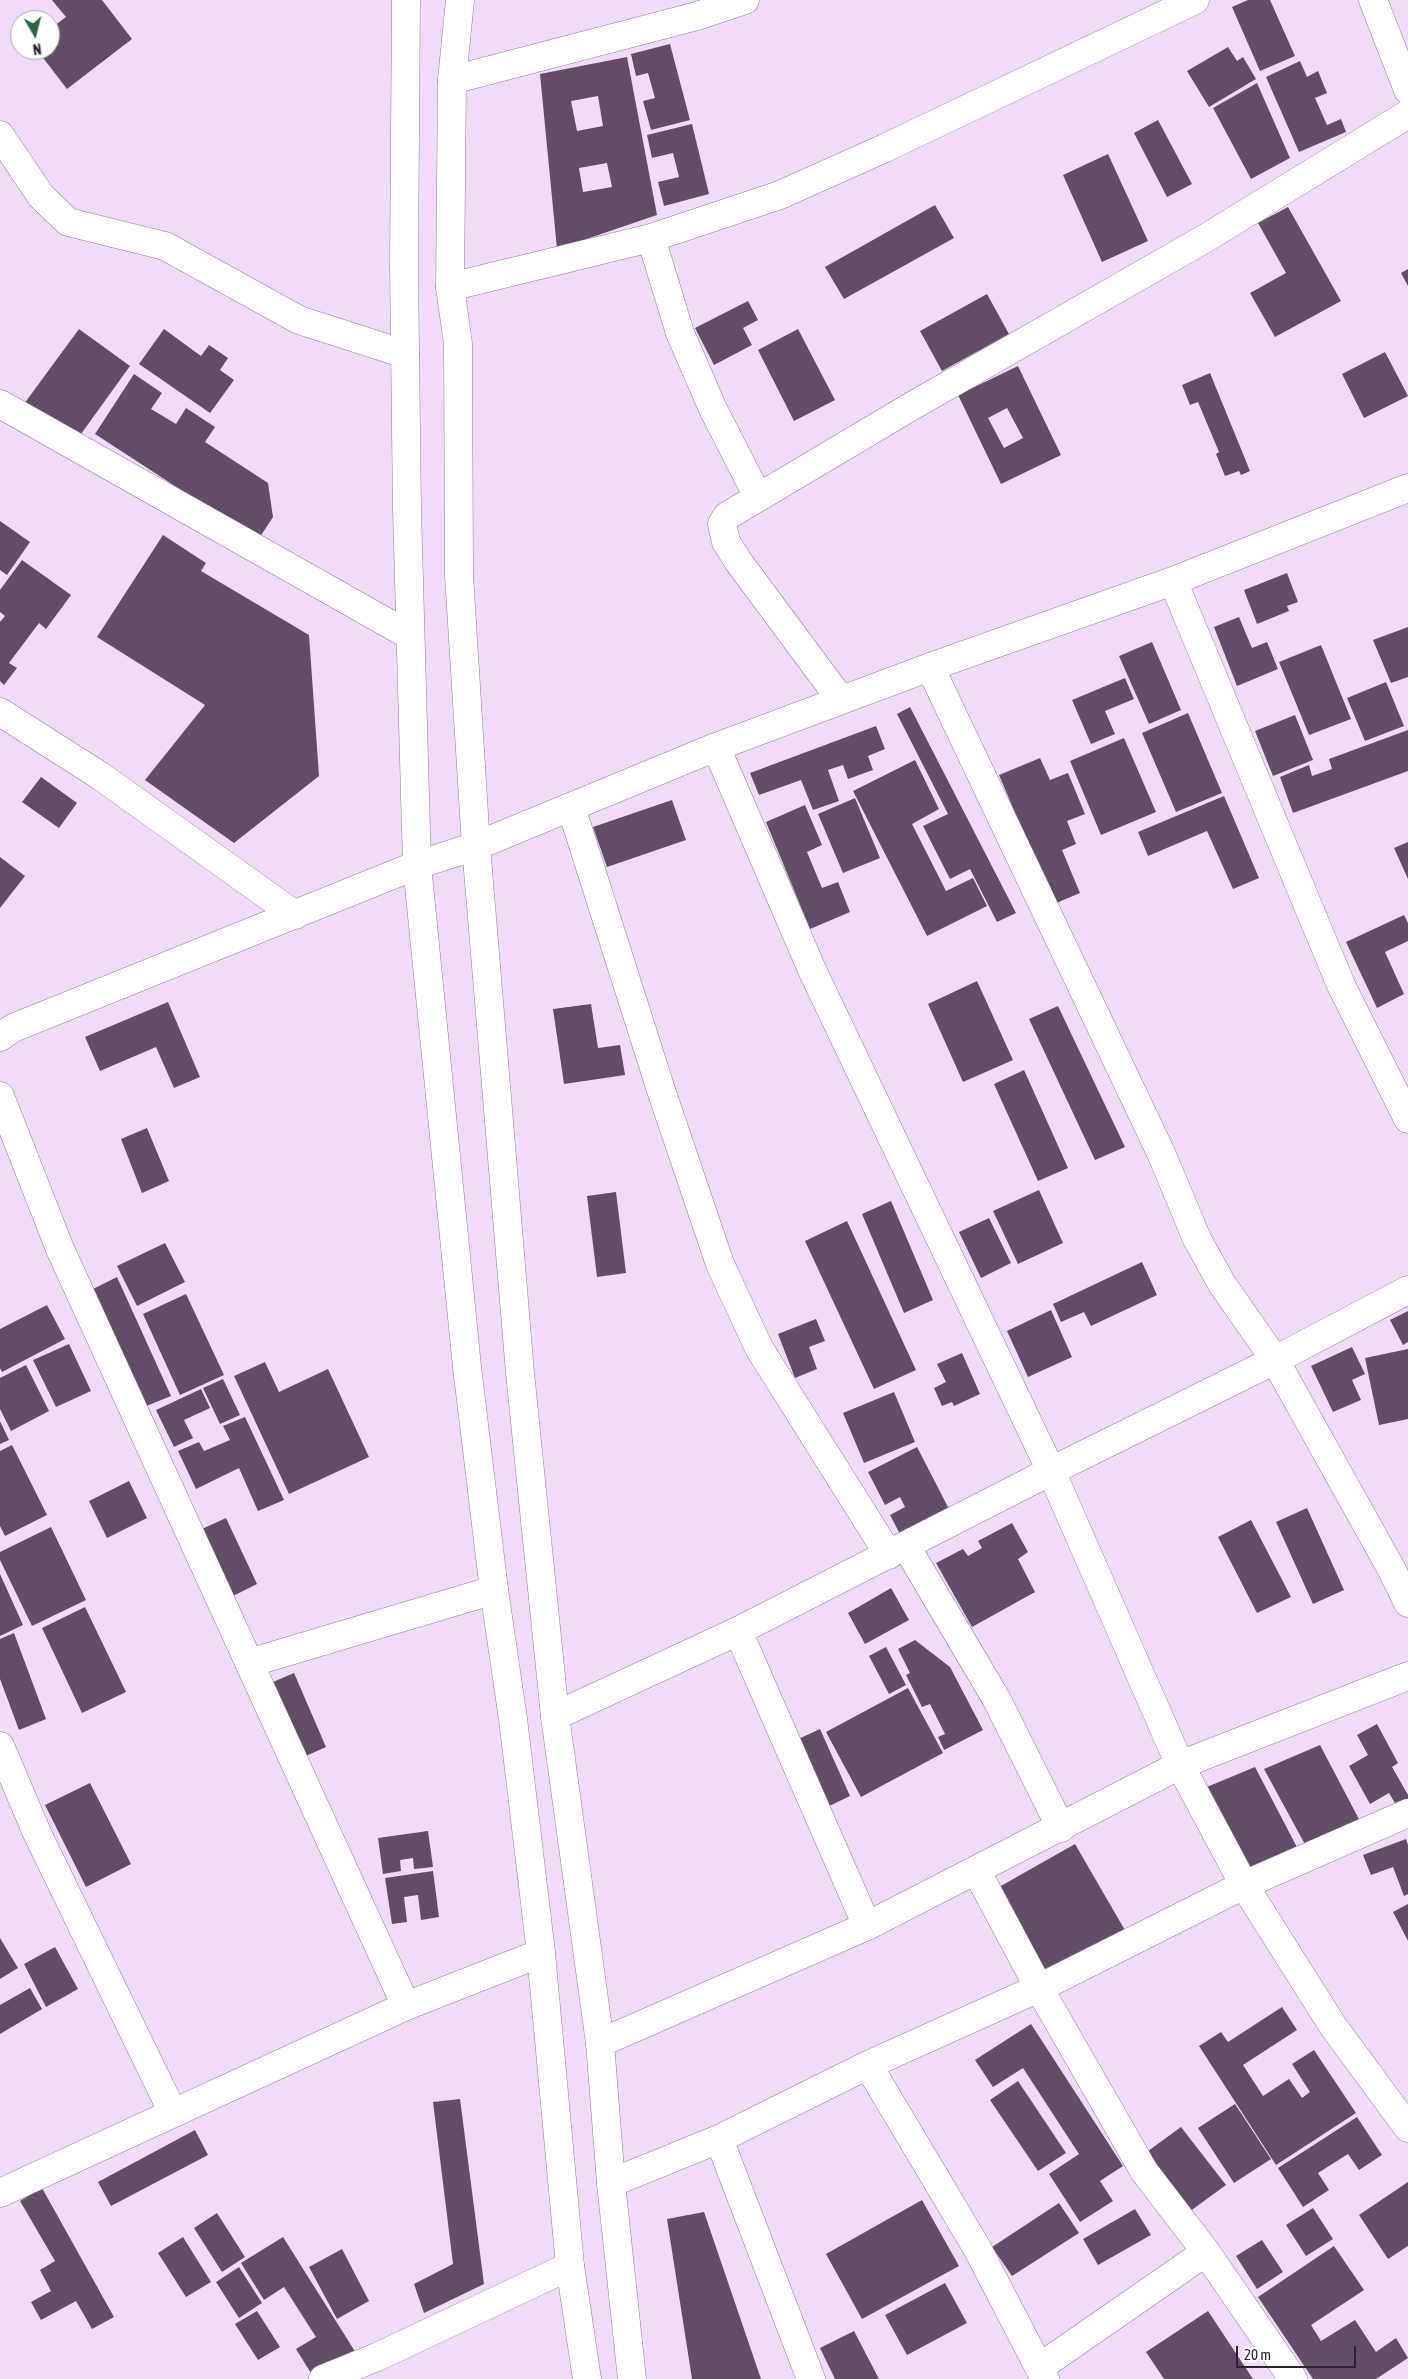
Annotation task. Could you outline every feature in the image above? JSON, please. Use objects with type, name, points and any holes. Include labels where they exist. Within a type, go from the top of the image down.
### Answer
[{"type":"street","points":[[406,0],[405,354],[409,635],[418,864],[467,1367],[541,1952],[570,2266],[587,2379]]},
{"type":"street","points":[[460,0],[452,80],[450,287],[458,344],[459,575],[476,846],[520,1373],[555,1716],[600,2043],[611,2183],[632,2379]]},
{"type":"street","points":[[452,80],[697,16],[745,0]]},
{"type":"street","points":[[450,287],[651,238],[780,195],[885,148],[1195,0]]},
{"type":"street","points":[[1373,0],[1408,90]]},
{"type":"street","points":[[841,700],[738,562],[726,542],[722,524],[726,516],[921,401],[1206,238],[1408,114]]},
{"type":"street","points":[[0,135],[41,196],[68,222],[165,246],[299,320],[405,354]]},
{"type":"street","points":[[651,238],[680,333],[713,409],[758,497]]},
{"type":"street","points":[[0,404],[409,635]]},
{"type":"street","points":[[4,1028],[295,915],[418,864],[476,846],[716,747],[930,666],[1173,582],[1408,488]]},
{"type":"street","points":[[1173,582],[1341,985],[1408,1119]]},
{"type":"street","points":[[930,666],[1161,1153],[1197,1239],[1222,1284],[1275,1360],[1400,1567],[1408,1603]]},
{"type":"street","points":[[0,712],[99,775],[295,915]]},
{"type":"street","points":[[716,747],[813,972],[1051,1471],[1180,1765],[1244,1884],[1332,2026],[1408,2128]]},
{"type":"street","points":[[571,807],[661,1090],[720,1264],[758,1348],[997,1700],[1061,1828]]},
{"type":"street","points":[[0,1096],[60,1249],[406,2006]]},
{"type":"street","points":[[555,1716],[738,1631],[1051,1471],[1275,1360],[1408,1290]]},
{"type":"street","points":[[250,1663],[494,1590]]},
{"type":"street","points":[[738,1631],[867,1926]]},
{"type":"street","points":[[600,2043],[867,1926],[1061,1828],[1180,1765],[1408,1676]]},
{"type":"street","points":[[0,1746],[37,1833],[173,2114]]},
{"type":"street","points":[[611,2183],[719,2138],[868,2065],[1039,1988],[1244,1884],[1408,1813]]},
{"type":"street","points":[[976,1870],[1039,1988],[1144,2171],[1206,2252],[1293,2379]]},
{"type":"street","points":[[0,2193],[406,2006],[541,1952]]},
{"type":"street","points":[[868,2065],[977,2248],[1043,2373],[1206,2252]]},
{"type":"street","points":[[719,2138],[811,2379]]},
{"type":"street","points":[[323,2379],[377,2357],[570,2266]]},
{"type":"building","points":[[52,0],[102,0],[132,39],[67,89],[45,60],[60,60],[60,22],[66,17]]},
{"type":"building","points":[[1248,0],[1270,0],[1295,56],[1260,71],[1232,7]]},
{"type":"building","points":[[670,44],[690,120],[651,130],[643,101],[655,98],[648,73],[636,76],[631,54]]},
{"type":"building","points":[[1228,47],[1237,61],[1243,57],[1256,79],[1209,107],[1187,71]]},
{"type":"building","points":[[627,57],[657,215],[557,249],[540,74]],"holes":[[[598,96],[603,126],[577,131],[571,101]],[[607,163],[612,187],[583,192],[579,168]]]},
{"type":"building","points":[[1300,61],[1307,77],[1318,71],[1327,93],[1315,98],[1327,125],[1341,119],[1346,132],[1299,152],[1266,77]]},
{"type":"building","points":[[1257,83],[1290,158],[1251,179],[1213,108]]},
{"type":"building","points":[[1158,120],[1192,184],[1167,197],[1134,133]]},
{"type":"building","points":[[692,124],[709,194],[664,206],[658,182],[679,177],[673,153],[652,158],[647,135]]},
{"type":"building","points":[[1108,154],[1148,241],[1102,262],[1063,175]]},
{"type":"building","points":[[935,205],[954,238],[844,299],[825,267]]},
{"type":"building","points":[[1288,207],[1341,301],[1275,337],[1250,293],[1286,273],[1258,223]]},
{"type":"building","points":[[1408,269],[1408,286],[1401,273]]},
{"type":"building","points":[[987,294],[1009,334],[942,371],[920,331]]},
{"type":"building","points":[[748,301],[758,320],[743,328],[752,345],[714,365],[695,328]]},
{"type":"building","points":[[79,329],[130,366],[76,441],[24,404]]},
{"type":"building","points":[[164,329],[201,356],[209,345],[228,358],[220,370],[234,380],[210,413],[139,364]]},
{"type":"building","points":[[798,329],[835,400],[794,421],[758,350]]},
{"type":"building","points":[[1385,352],[1408,396],[1364,418],[1342,374]]},
{"type":"building","points":[[1018,366],[1061,455],[1001,484],[958,395]],"holes":[[[1007,408],[1023,438],[1004,448],[988,418]]]},
{"type":"building","points":[[1210,373],[1250,471],[1241,475],[1239,471],[1225,476],[1216,454],[1219,452],[1198,402],[1190,405],[1182,385]]},
{"type":"building","points":[[134,374],[162,393],[151,409],[176,424],[186,408],[215,427],[205,442],[268,483],[273,517],[258,540],[95,434]]},
{"type":"building","points":[[0,521],[30,542],[7,575],[0,570]]},
{"type":"building","points":[[163,535],[206,563],[201,571],[309,635],[319,776],[234,843],[145,780],[205,705],[97,637]]},
{"type":"building","points":[[22,560],[71,595],[46,629],[39,623],[9,663],[17,668],[4,685],[0,681],[0,622],[5,616],[0,612],[0,590]]},
{"type":"building","points":[[1287,573],[1298,602],[1287,606],[1289,611],[1257,624],[1244,590]]},
{"type":"building","points":[[1239,617],[1252,648],[1267,642],[1278,669],[1237,686],[1214,627]]},
{"type":"building","points":[[1408,627],[1408,677],[1391,683],[1373,640]]},
{"type":"building","points":[[1152,642],[1181,710],[1149,724],[1119,656]]},
{"type":"building","points":[[1321,645],[1351,719],[1309,735],[1279,662]]},
{"type":"building","points":[[1125,678],[1134,699],[1105,711],[1115,734],[1091,744],[1072,700]]},
{"type":"building","points":[[1386,682],[1404,726],[1365,741],[1347,698]]},
{"type":"building","points":[[910,707],[1016,913],[997,922],[970,869],[950,879],[923,826],[948,814],[897,714]]},
{"type":"building","points":[[1188,713],[1222,793],[1176,812],[1142,733]]},
{"type":"building","points":[[1295,715],[1313,760],[1273,776],[1255,731]]},
{"type":"building","points":[[876,726],[885,749],[868,756],[873,770],[848,779],[843,765],[828,770],[839,801],[813,810],[801,780],[759,795],[750,773]]},
{"type":"building","points":[[1408,730],[1408,771],[1293,813],[1280,777],[1309,765],[1312,776],[1332,769],[1329,759]]},
{"type":"building","points":[[1124,738],[1156,812],[1101,835],[1070,761]]},
{"type":"building","points":[[1040,758],[1050,780],[1068,773],[1085,814],[1067,821],[1076,844],[1062,850],[1080,893],[1054,904],[999,775]]},
{"type":"building","points":[[915,760],[939,809],[912,824],[946,891],[973,878],[987,906],[927,936],[853,791]]},
{"type":"building","points":[[41,777],[77,803],[59,828],[22,802]]},
{"type":"building","points":[[1224,796],[1259,878],[1233,889],[1207,831],[1148,856],[1138,832]]},
{"type":"building","points":[[855,798],[880,858],[843,873],[818,814]]},
{"type":"building","points":[[672,800],[686,840],[607,867],[593,827]]},
{"type":"building","points":[[805,805],[822,845],[807,852],[822,888],[838,882],[850,912],[810,929],[766,822]]},
{"type":"building","points":[[1408,842],[1408,879],[1394,848]]},
{"type":"building","points":[[0,857],[25,876],[0,908]]},
{"type":"building","points":[[1404,915],[1408,923],[1408,941],[1385,952],[1404,994],[1377,1008],[1346,942]]},
{"type":"building","points":[[977,981],[1013,1060],[963,1082],[928,1004]]},
{"type":"building","points":[[168,1002],[200,1077],[174,1088],[156,1047],[100,1071],[85,1037]]},
{"type":"building","points":[[591,1004],[598,1048],[620,1045],[625,1075],[564,1084],[553,1009]]},
{"type":"building","points":[[1058,1006],[1125,1147],[1095,1160],[1029,1019]]},
{"type":"building","points":[[1024,1070],[1068,1168],[1038,1181],[994,1084]]},
{"type":"building","points":[[147,1128],[169,1181],[142,1193],[121,1139]]},
{"type":"building","points":[[1039,1190],[1063,1243],[1018,1264],[993,1211]]},
{"type":"building","points":[[616,1192],[626,1273],[597,1277],[587,1196]]},
{"type":"building","points":[[891,1201],[933,1300],[904,1313],[862,1214]]},
{"type":"building","points":[[989,1218],[1011,1263],[981,1278],[959,1232]]},
{"type":"building","points":[[847,1221],[916,1370],[874,1389],[805,1241]]},
{"type":"building","points":[[165,1243],[185,1282],[137,1306],[117,1266]]},
{"type":"building","points":[[1142,1262],[1157,1295],[1091,1326],[1084,1312],[1061,1322],[1053,1304]]},
{"type":"building","points":[[117,1277],[171,1396],[144,1407],[91,1290]]},
{"type":"building","points":[[186,1294],[224,1375],[180,1395],[143,1314]]},
{"type":"building","points":[[47,1305],[65,1339],[2,1372],[0,1368],[0,1329]]},
{"type":"building","points":[[1051,1310],[1072,1357],[1028,1377],[1007,1331]]},
{"type":"building","points":[[1408,1311],[1408,1342],[1403,1345],[1390,1320]]},
{"type":"building","points":[[816,1319],[825,1341],[809,1347],[817,1369],[795,1378],[778,1334]]},
{"type":"building","points":[[69,1344],[91,1391],[56,1407],[33,1360]]},
{"type":"building","points":[[1352,1347],[1365,1374],[1352,1380],[1361,1400],[1333,1412],[1311,1366]]},
{"type":"building","points":[[1408,1349],[1408,1419],[1379,1425],[1365,1358]]},
{"type":"building","points":[[962,1353],[980,1394],[954,1406],[952,1402],[942,1406],[934,1388],[946,1382],[937,1364]]},
{"type":"building","points":[[265,1362],[279,1392],[328,1369],[369,1457],[289,1494],[234,1376]]},
{"type":"building","points":[[26,1365],[49,1411],[11,1431],[0,1409],[0,1378]]},
{"type":"building","points":[[223,1379],[240,1415],[220,1424],[203,1388]]},
{"type":"building","points":[[201,1389],[210,1408],[184,1420],[193,1438],[174,1447],[156,1410]]},
{"type":"building","points":[[894,1392],[915,1442],[864,1463],[843,1413]]},
{"type":"building","points":[[245,1417],[284,1500],[258,1511],[239,1468],[196,1489],[178,1451],[199,1442],[204,1451],[230,1440],[223,1426]]},
{"type":"building","points":[[0,1421],[9,1440],[0,1444]]},
{"type":"building","points":[[12,1445],[47,1515],[5,1536],[0,1526],[0,1451]]},
{"type":"building","points":[[917,1447],[949,1509],[900,1534],[890,1515],[905,1507],[900,1497],[885,1505],[868,1472]]},
{"type":"building","points":[[129,1481],[147,1518],[107,1538],[89,1501]]},
{"type":"building","points":[[1307,1508],[1344,1590],[1313,1604],[1276,1522]]},
{"type":"building","points":[[226,1518],[257,1584],[233,1596],[202,1529]]},
{"type":"building","points":[[1251,1520],[1291,1597],[1257,1613],[1218,1537]]},
{"type":"building","points":[[1012,1523],[1028,1552],[1018,1559],[1035,1592],[972,1627],[936,1563],[963,1549],[968,1556],[982,1548],[978,1541]]},
{"type":"building","points":[[51,1527],[86,1600],[32,1626],[0,1560],[0,1552]]},
{"type":"building","points":[[0,1574],[23,1625],[0,1636]]},
{"type":"building","points":[[891,1588],[909,1620],[865,1644],[848,1613]]},
{"type":"building","points":[[85,1607],[126,1692],[82,1713],[42,1628]]},
{"type":"building","points":[[14,1633],[46,1719],[19,1730],[0,1679],[0,1639]]},
{"type":"building","points":[[915,1640],[950,1667],[983,1730],[944,1750],[938,1737],[945,1734],[930,1704],[922,1707],[906,1675],[910,1673],[898,1649]]},
{"type":"building","points":[[886,1647],[906,1685],[889,1694],[869,1656]]},
{"type":"building","points":[[294,1673],[326,1747],[299,1759],[266,1685]]},
{"type":"building","points":[[908,1688],[943,1753],[861,1797],[826,1732]]},
{"type":"building","points":[[1377,1724],[1398,1763],[1392,1767],[1408,1795],[1408,1806],[1399,1810],[1389,1793],[1370,1804],[1349,1766],[1368,1755],[1357,1735]]},
{"type":"building","points":[[820,1729],[850,1796],[823,1809],[792,1742]]},
{"type":"building","points":[[1320,1745],[1362,1825],[1307,1848],[1264,1769]]},
{"type":"building","points":[[1255,1767],[1299,1851],[1247,1871],[1202,1789]]},
{"type":"building","points":[[90,1783],[131,1864],[86,1887],[45,1805]]},
{"type":"building","points":[[428,1831],[433,1867],[414,1869],[413,1858],[400,1860],[401,1871],[383,1874],[378,1838]]},
{"type":"building","points":[[1406,1839],[1408,1845],[1408,1894],[1404,1896],[1393,1867],[1371,1875],[1363,1855]]},
{"type":"building","points":[[1075,1844],[1126,1932],[1043,1974],[992,1891]]},
{"type":"building","points":[[433,1871],[439,1917],[421,1920],[418,1895],[404,1897],[407,1922],[392,1924],[385,1878]]},
{"type":"building","points":[[1408,1904],[1408,1941],[1393,1912]]},
{"type":"building","points":[[0,1938],[18,1968],[0,1979]]},
{"type":"building","points":[[55,1947],[78,1989],[46,2007],[24,1964]]},
{"type":"building","points":[[30,1988],[42,2009],[0,2034],[0,2005]]},
{"type":"building","points":[[1282,2007],[1297,2030],[1243,2065],[1263,2096],[1289,2079],[1302,2098],[1310,2092],[1292,2064],[1314,2050],[1356,2113],[1276,2165],[1199,2046],[1221,2032],[1228,2042]]},
{"type":"building","points":[[1031,2024],[1123,2166],[1100,2181],[1113,2201],[1080,2222],[1049,2174],[1079,2154],[1023,2068],[993,2087],[975,2060]]},
{"type":"building","points":[[1018,2081],[1066,2153],[1038,2171],[990,2100]]},
{"type":"building","points":[[460,2099],[484,2284],[424,2313],[414,2284],[453,2264],[433,2102]]},
{"type":"building","points":[[1235,2104],[1271,2159],[1234,2183],[1198,2128]]},
{"type":"building","points":[[1357,2117],[1382,2155],[1359,2170],[1348,2154],[1318,2173],[1329,2190],[1303,2207],[1278,2168]]},
{"type":"building","points":[[1181,2127],[1226,2185],[1189,2212],[1144,2154]]},
{"type":"building","points":[[195,2130],[208,2155],[111,2206],[98,2182]]},
{"type":"building","points":[[1408,2182],[1408,2246],[1388,2259],[1359,2215]]},
{"type":"building","points":[[42,2188],[114,2317],[92,2329],[76,2301],[41,2320],[31,2302],[51,2291],[40,2270],[55,2261],[20,2201]]},
{"type":"building","points":[[922,2200],[959,2266],[862,2319],[826,2254]]},
{"type":"building","points":[[1059,2203],[1079,2233],[1012,2276],[992,2247]]},
{"type":"building","points":[[1313,2208],[1333,2239],[1306,2256],[1286,2225]]},
{"type":"building","points":[[1135,2209],[1151,2235],[1098,2265],[1083,2239]]},
{"type":"building","points":[[704,2212],[761,2379],[692,2379],[667,2219]]},
{"type":"building","points":[[217,2213],[245,2257],[222,2272],[194,2228]]},
{"type":"building","points":[[183,2237],[211,2282],[186,2297],[158,2253]]},
{"type":"building","points":[[283,2237],[356,2353],[314,2378],[296,2349],[316,2337],[284,2287],[264,2300],[241,2263]]},
{"type":"building","points":[[1262,2240],[1283,2272],[1257,2289],[1236,2256]]},
{"type":"building","points":[[1334,2246],[1364,2290],[1311,2325],[1321,2341],[1355,2320],[1376,2352],[1396,2338],[1408,2358],[1376,2379],[1313,2379],[1258,2297]]},
{"type":"building","points":[[342,2249],[369,2301],[337,2319],[309,2267]]},
{"type":"building","points":[[239,2267],[262,2303],[239,2318],[216,2282]]},
{"type":"building","points":[[945,2283],[967,2323],[907,2355],[885,2315]]},
{"type":"building","points":[[257,2311],[280,2347],[258,2360],[235,2324]]},
{"type":"building","points":[[1208,2311],[1253,2379],[1164,2379],[1146,2352]]},
{"type":"building","points":[[854,2331],[879,2379],[835,2379],[820,2348]]}]
